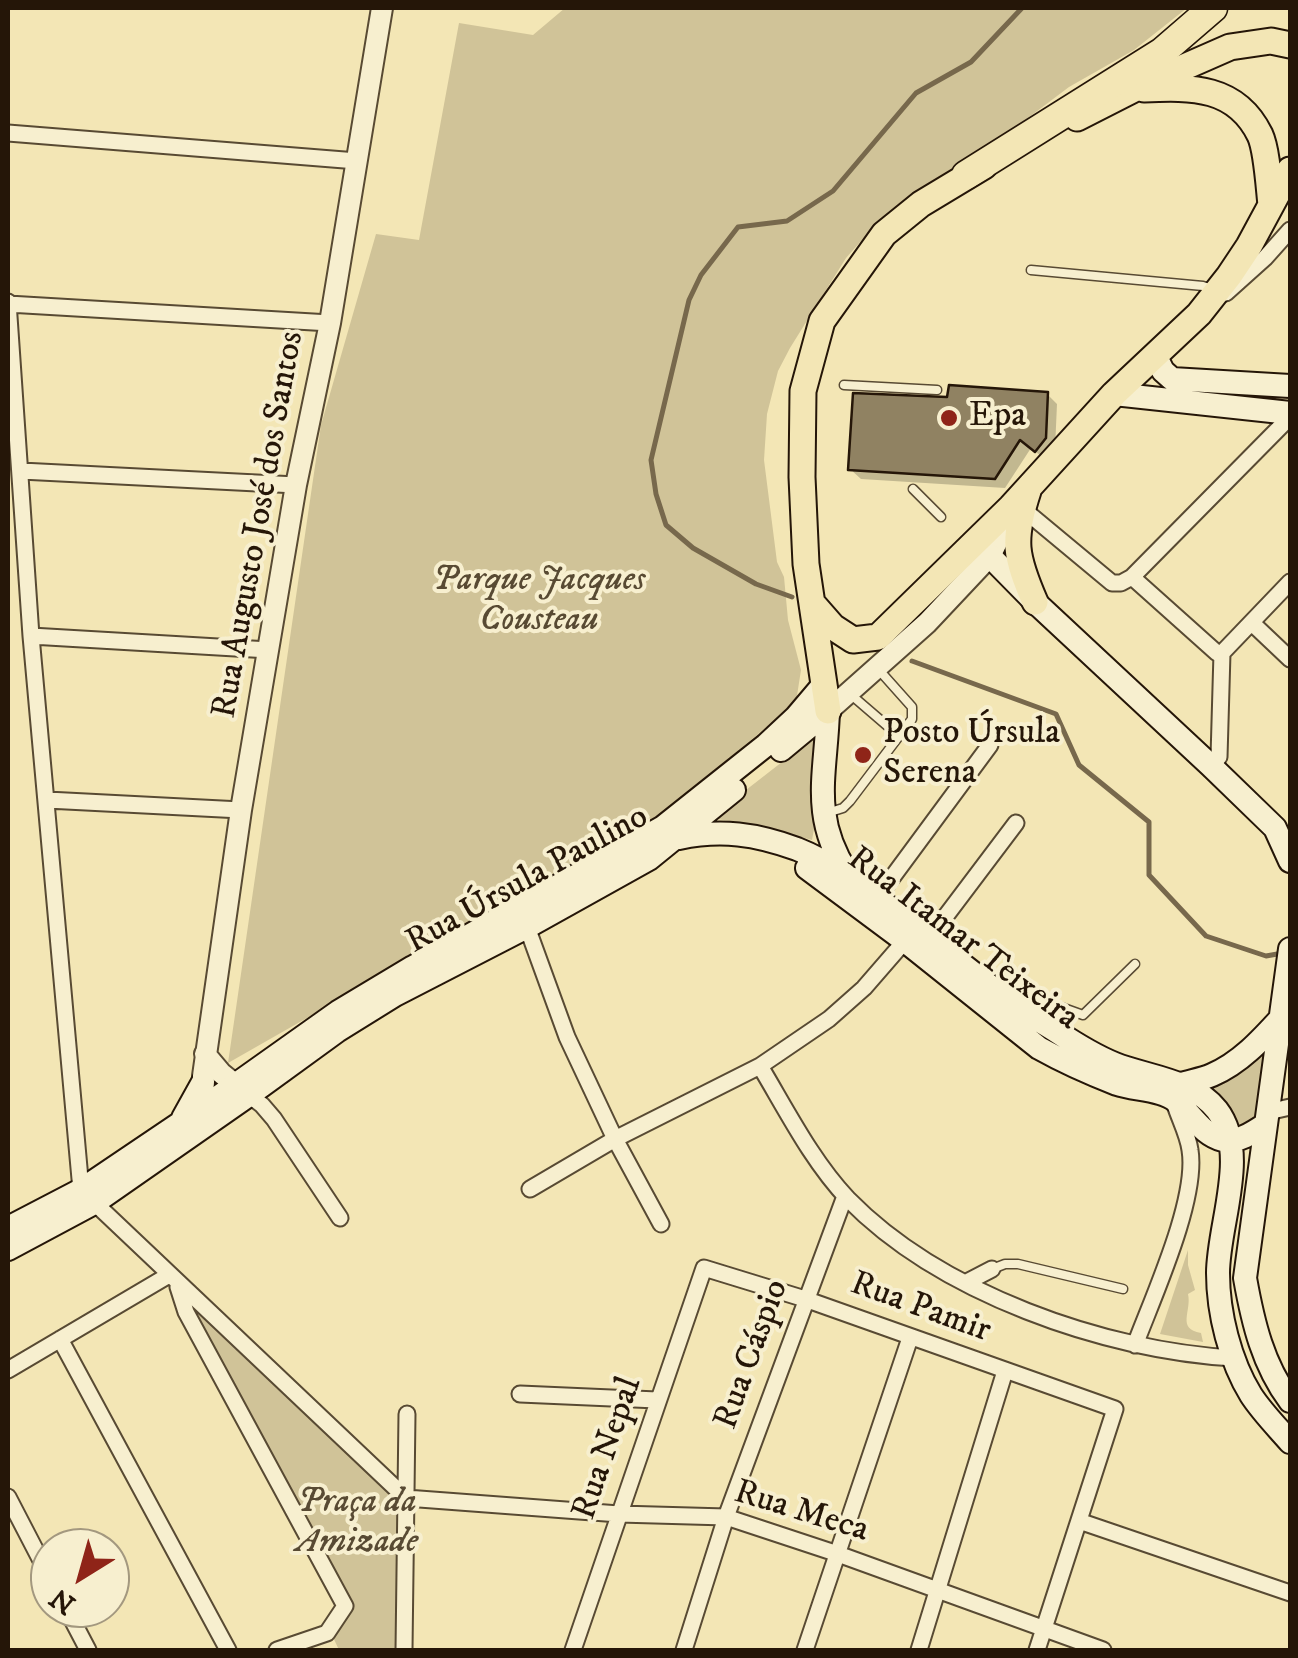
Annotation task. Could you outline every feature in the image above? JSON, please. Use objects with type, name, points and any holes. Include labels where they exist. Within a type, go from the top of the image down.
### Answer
[{"type":"highway","points":[[966,175],[1162,52],[1212,8]]},
{"type":"main road","points":[[828,711],[836,689],[812,603],[802,477],[804,391],[822,321],[884,234],[920,204],[966,175],[1132,90],[1230,46],[1272,41],[1290,45]]},
{"type":"main road","points":[[1132,90],[1214,92],[1241,108],[1261,137],[1272,205]]},
{"type":"main road","name":"Rua Úrsula Paulino","points":[[812,603],[833,627],[853,640],[878,637],[982,548],[1114,394],[1200,314],[1217,291],[1257,252],[1272,205],[1290,170]]},
{"type":"main road","points":[[1154,355],[1172,379],[1290,386]]},
{"type":"main road","points":[[1114,394],[1290,415]]},
{"type":"main road","points":[[1023,499],[1017,549],[1020,568],[1035,602]]},
{"type":"main road","points":[[982,548],[1283,834],[1290,862]]},
{"type":"main road","name":"Rua Úrsula Paulino","points":[[241,1090],[338,1012],[662,827],[836,689]]},
{"type":"main road","name":"Rua Úrsula Paulino","points":[[8,1228],[87,1197],[209,1102],[241,1090],[395,995],[649,859],[828,711]]},
{"type":"main road","name":"Rua Itamar Teixeira","points":[[828,711],[823,814],[834,852],[849,876]]},
{"type":"main road","name":"Rua Itamar Teixeira","points":[[676,839],[706,832],[736,832],[798,850],[849,876],[877,898],[1039,1048],[1120,1085],[1174,1088]]},
{"type":"main road","name":"Rua Itamar Teixeira","points":[[773,842],[917,935],[1031,1016],[1113,1063],[1174,1088]]},
{"type":"main road","points":[[1290,949],[1276,1105],[1245,1278],[1265,1358],[1290,1402]]},
{"type":"main road","points":[[1174,1088],[1212,1075],[1238,1060],[1281,1018]]},
{"type":"main road","points":[[1174,1088],[1201,1096],[1217,1110],[1230,1141],[1232,1162],[1218,1272],[1223,1321],[1251,1394],[1290,1442]]},
{"type":"main road","name":"Rua Úrsula Paulino","points":[[8,1249],[87,1197],[209,1102]]},
{"type":"main road","points":[[1230,1141],[1245,1136],[1276,1105]]},
{"type":"street","name":"Rua Augusto José dos Santos","points":[[209,1102],[206,1054],[241,810],[296,485],[330,323],[382,8]]},
{"type":"street","points":[[8,132],[357,161]]},
{"type":"street","name":"Rua Úrsula Paulino","points":[[1200,314],[1236,285],[1257,252],[1290,230]]},
{"type":"street","points":[[330,323],[8,303],[31,636],[87,1197],[406,1498]]},
{"type":"street","points":[[1023,499],[1112,583],[1121,584],[1290,415]]},
{"type":"street","points":[[21,471],[296,485]]},
{"type":"street","name":"Rua Úrsula Paulino","points":[[836,689],[876,668],[927,622],[982,548]]},
{"type":"street","points":[[1132,577],[1217,653],[1222,653]]},
{"type":"street","points":[[1212,766],[1220,756],[1222,653],[1290,582]]},
{"type":"street","points":[[1252,622],[1290,660]]},
{"type":"street","points":[[31,636],[269,650]]},
{"type":"street","points":[[877,898],[990,745]]},
{"type":"street","points":[[47,800],[241,810]]},
{"type":"street","points":[[530,1189],[616,1139],[760,1066],[829,1019],[917,935],[1016,823]]},
{"type":"street","points":[[527,927],[567,1037],[662,1224]]},
{"type":"street","points":[[206,1054],[274,1118],[340,1218]]},
{"type":"street","points":[[760,1066],[806,1144],[845,1196],[884,1233],[928,1262],[1025,1312],[1135,1345],[1190,1356],[1234,1358]]},
{"type":"street","points":[[1135,1345],[1182,1217],[1190,1179],[1190,1148],[1174,1088]]},
{"type":"street","name":"Rua Cáspio","points":[[684,1650],[726,1517],[845,1196]]},
{"type":"street","name":"Rua Pamir","points":[[704,1268],[805,1299],[1115,1409],[1079,1521]]},
{"type":"street","name":"Rua Nepal","points":[[573,1650],[704,1268]]},
{"type":"street","points":[[967,1282],[992,1270]]},
{"type":"street","points":[[8,1370],[172,1279]]},
{"type":"street","points":[[172,1279],[186,1312],[345,1606],[327,1633],[277,1650]]},
{"type":"street","points":[[805,1650],[910,1338]]},
{"type":"street","points":[[60,1339],[230,1650],[217,1650]]},
{"type":"street","points":[[919,1650],[1005,1371]]},
{"type":"street","points":[[520,1394],[657,1400]]},
{"type":"street","points":[[404,1650],[407,1414]]},
{"type":"street","points":[[8,1497],[30,1539]]},
{"type":"street","name":"Rua Meca","points":[[406,1498],[618,1514],[726,1517],[1103,1650]]},
{"type":"street","points":[[1037,1650],[1079,1521],[1290,1592]]},
{"type":"lane","points":[[1031,270],[1200,286],[1217,291]]},
{"type":"lane","points":[[844,386],[937,390]]},
{"type":"lane","points":[[913,489],[941,517]]},
{"type":"lane","points":[[823,814],[844,808],[912,719],[912,707],[876,668]]},
{"type":"lane","points":[[836,689],[899,736]]},
{"type":"lane","points":[[1031,1016],[1058,1006],[1083,1015],[1136,964]]},
{"type":"lane","points":[[992,1270],[1018,1264],[1123,1289]]},
{"type":"green space","name":"Parque Jacques Cousteau","points":[[565,8],[1187,8],[1134,50],[1069,87],[908,200],[869,232],[846,258],[790,348],[778,371],[767,414],[764,460],[777,562],[784,577],[788,620],[801,670],[796,702],[661,816],[228,1063],[321,425],[376,234],[419,240],[459,23],[533,35]]},
{"type":"green space","points":[[816,730],[812,840],[762,826],[710,818],[782,762]]},
{"type":"green space","points":[[1266,1047],[1256,1122],[1235,1129],[1201,1083]]},
{"type":"green space","points":[[1188,1250],[1195,1290],[1188,1294],[1187,1323],[1193,1331],[1201,1333],[1203,1342],[1160,1334]]},
{"type":"green space","name":"Praça da Amizade","points":[[182,1292],[403,1506],[401,1650],[339,1650],[332,1635],[350,1606]]},
{"type":"building","name":"Epa","points":[[949,385],[1048,392],[1046,438],[1035,452],[1020,440],[995,479],[848,470],[853,393],[947,397]]},
{"type":"waterway","points":[[792,597],[756,584],[693,548],[666,525],[651,460],[689,300],[701,275],[738,227],[787,221],[833,191],[916,93],[971,62],[1022,8]]},
{"type":"waterway","points":[[912,661],[1056,714],[1079,765],[1149,822],[1149,875],[1206,936],[1266,956],[1283,953]]},
{"type":"place","name":"Epa","points":[[949,418]]},
{"type":"place","name":"Posto Úrsula Serena","points":[[863,755]]}]
